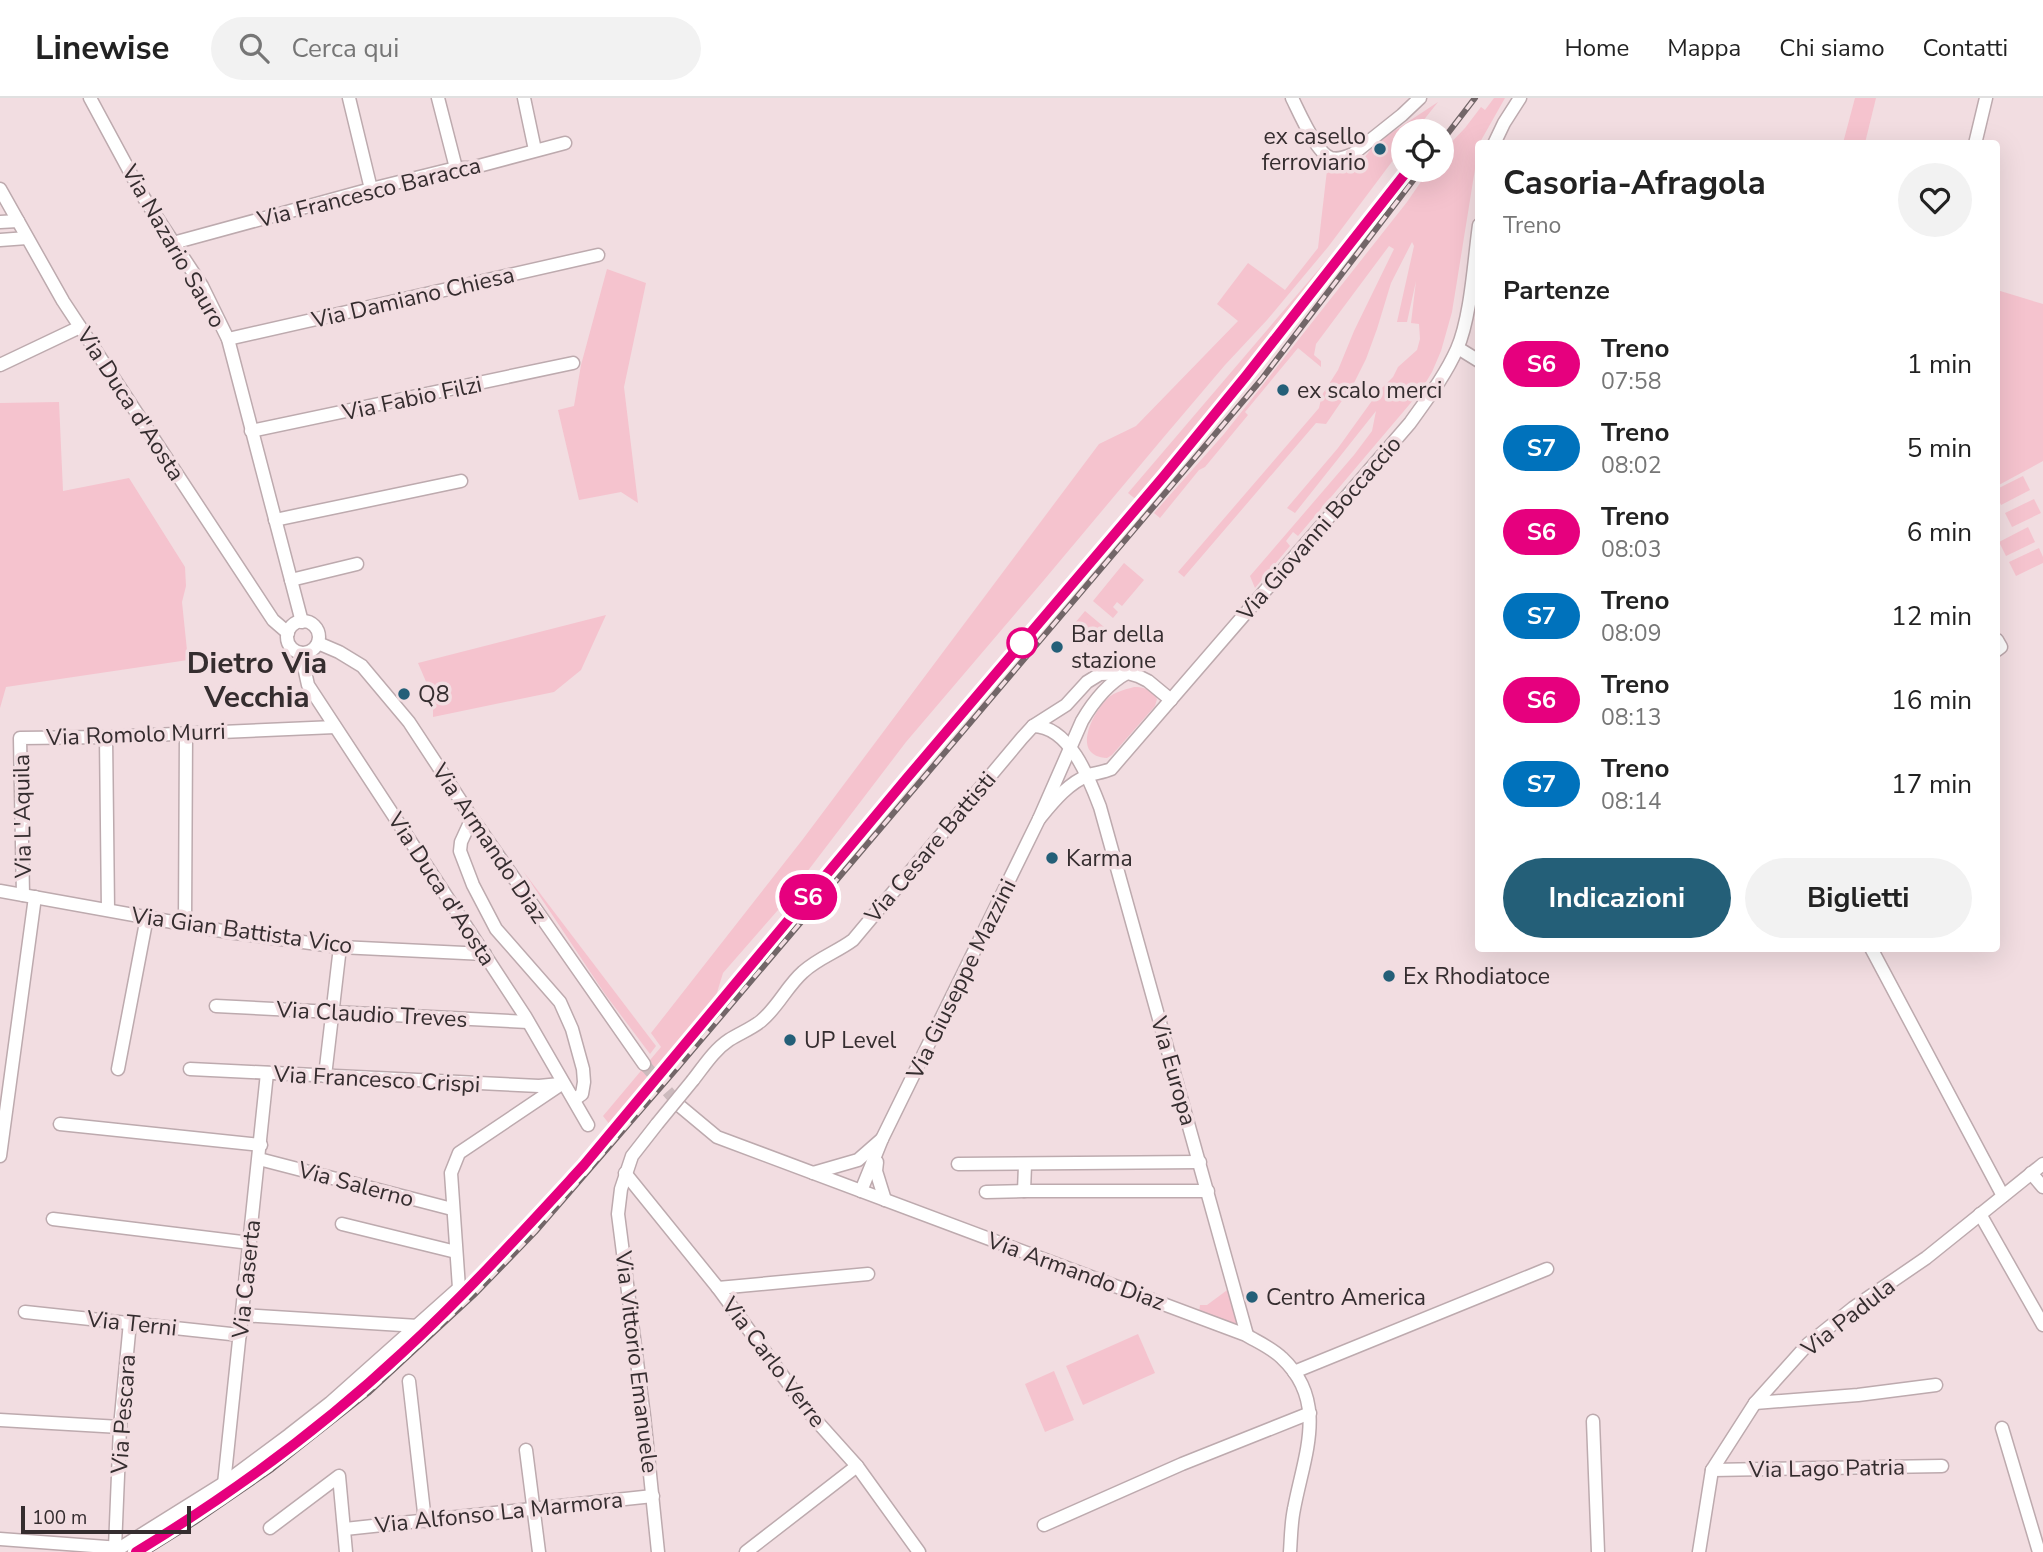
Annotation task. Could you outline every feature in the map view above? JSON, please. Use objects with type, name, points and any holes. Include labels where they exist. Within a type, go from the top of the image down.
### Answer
[{"type":"street","name":"Via Nazario Sauro","points":[[90,98],[144,198],[202,286],[228,339],[302,622]]},
{"type":"street","points":[[349,98],[371,189]]},
{"type":"street","points":[[438,98],[456,168]]},
{"type":"street","points":[[524,98],[535,150]]},
{"type":"street","points":[[1292,98],[1321,150],[1331,158],[1344,158],[1402,115],[1420,98]]},
{"type":"street","points":[[1496,140],[1520,98]]},
{"type":"street","points":[[1976,140],[1986,98]]},
{"type":"street","name":"Via Francesco Baracca","points":[[173,243],[371,189],[456,168],[471,168],[565,143]]},
{"type":"street","name":"Via Duca d'Aosta","points":[[0,190],[63,301],[273,620],[288,633],[291,648],[301,653],[308,685],[485,954],[575,1099],[588,1125]]},
{"type":"street","points":[[0,222],[18,221]]},
{"type":"street","points":[[0,240],[27,238]]},
{"type":"street","name":"Via Giovanni Boccaccio","points":[[1102,772],[1111,769],[1410,423],[1458,348],[1466,318],[1475,254]]},
{"type":"street","name":"Via Damiano Chiesa","points":[[228,339],[598,255]]},
{"type":"street","points":[[0,365],[80,327]]},
{"type":"street","points":[[1458,348],[1475,359]]},
{"type":"street","name":"Via Fabio Filzi","points":[[251,431],[573,363]]},
{"type":"street","points":[[275,520],[461,481]]},
{"type":"street","points":[[291,579],[357,564]]},
{"type":"street","points":[[288,633],[292,626],[302,622],[315,627],[318,643],[310,652],[301,653]]},
{"type":"street","name":"Via Armando Diaz","points":[[318,643],[362,666],[409,722],[472,818],[644,1064]]},
{"type":"street","name":"Via Cesare Battisti","points":[[625,1173],[632,1156],[716,1051],[764,1019],[803,972],[853,940],[1033,726],[1066,705],[1092,678],[1104,673],[1128,673]]},
{"type":"street","points":[[1128,673],[1149,681],[1171,700]]},
{"type":"street","name":"Via Giuseppe Mazzini","points":[[861,1191],[882,1139],[1039,818],[1090,706],[1105,690],[1128,673]]},
{"type":"street","name":"Via Europa","points":[[1033,726],[1050,728],[1070,748],[1088,776],[1100,807],[1247,1335]]},
{"type":"street","name":"Via Romolo Murri","points":[[20,738],[335,727]]},
{"type":"street","points":[[185,924],[186,733]]},
{"type":"street","points":[[106,737],[108,910]]},
{"type":"street","name":"Via L'Aquila","points":[[0,1156],[29,896],[20,738]]},
{"type":"street","name":"Via Giuseppe Mazzini","points":[[1039,818],[1056,798],[1088,776],[1102,772]]},
{"type":"street","name":"Via Europa","points":[[1100,807],[1102,772]]},
{"type":"street","points":[[472,818],[461,842],[460,851],[472,886],[496,929],[559,1002],[572,1029],[583,1069],[582,1094],[575,1099]]},
{"type":"street","name":"Via Gian Battista Vico","points":[[0,891],[185,924],[340,947],[485,954]]},
{"type":"street","points":[[118,1069],[148,917]]},
{"type":"street","points":[[325,1076],[340,947]]},
{"type":"street","points":[[1873,952],[2003,1196]]},
{"type":"street","name":"Via Claudio Treves","points":[[216,1006],[528,1022]]},
{"type":"street","name":"Via Francesco Crispi","points":[[190,1069],[540,1086],[563,1083]]},
{"type":"street","name":"Via Caserta","points":[[224,1484],[267,1073]]},
{"type":"street","points":[[0,1539],[120,1548],[224,1484],[330,1403],[459,1288],[451,1173],[459,1153],[563,1083]]},
{"type":"street","name":"Via Armando Diaz","points":[[681,1107],[717,1137],[1247,1335],[1281,1357],[1306,1390],[1311,1422],[1294,1512],[1290,1552]]},
{"type":"street","name":"Via Salerno","points":[[60,1124],[260,1152],[452,1209]]},
{"type":"street","name":"Via Giuseppe Mazzini","points":[[813,1173],[858,1160],[882,1139]]},
{"type":"street","name":"Via Giuseppe Mazzini","points":[[877,1155],[876,1171],[886,1200]]},
{"type":"street","points":[[958,1164],[1200,1163]]},
{"type":"street","points":[[1024,1191],[1025,1164]]},
{"type":"street","name":"Via Padula","points":[[1699,1552],[1712,1470],[1755,1403],[1808,1344],[1853,1308],[1926,1258],[2043,1164]]},
{"type":"street","name":"Via Carlo Verre","points":[[625,1173],[718,1288],[813,1417],[857,1466],[919,1552]]},
{"type":"street","name":"Via Vittorio Emanuele","points":[[625,1173],[618,1214],[658,1552]]},
{"type":"street","points":[[2031,1174],[2043,1187]]},
{"type":"street","points":[[986,1192],[1208,1192]]},
{"type":"street","points":[[1980,1214],[2043,1325]]},
{"type":"street","points":[[52,1219],[250,1242]]},
{"type":"street","points":[[342,1224],[456,1252]]},
{"type":"street","points":[[1294,1372],[1547,1269]]},
{"type":"street","points":[[718,1288],[868,1274]]},
{"type":"street","name":"Via Terni","points":[[25,1312],[240,1335]]},
{"type":"street","points":[[242,1315],[418,1325]]},
{"type":"street","name":"Via Pescara","points":[[115,1548],[120,1427],[130,1322]]},
{"type":"street","points":[[409,1381],[425,1521]]},
{"type":"street","points":[[1755,1403],[1858,1395],[1936,1385]]},
{"type":"street","points":[[1044,1525],[1182,1464],[1310,1413]]},
{"type":"street","points":[[0,1420],[120,1427]]},
{"type":"street","points":[[1593,1421],[1598,1552]]},
{"type":"street","points":[[2003,1428],[2039,1552]]},
{"type":"street","points":[[526,1450],[539,1552]]},
{"type":"street","points":[[746,1552],[857,1466]]},
{"type":"street","name":"Via Lago Patria","points":[[1712,1470],[1941,1466]]},
{"type":"street","points":[[270,1528],[339,1476],[346,1552]]},
{"type":"street","name":"Via Alfonso La Marmora","points":[[345,1529],[653,1496]]},
{"type":"shaded area","points":[[1494,98],[1505,98],[1481,140],[1475,140],[1475,169],[1452,312],[1441,351],[1420,392],[1298,536],[1293,532],[1286,541],[1290,546],[1255,588],[1250,576],[1354,455],[1372,431],[1376,411],[1295,513],[1287,508],[1338,448],[1398,367],[1417,350],[1420,339],[1419,324],[1411,323],[1416,281],[1407,322],[1397,322],[1414,246],[1412,242],[1391,283],[1366,359],[1354,383],[1326,424],[1316,423],[1184,577],[1178,572],[1319,408],[1322,395],[1338,370],[1394,249],[1389,246],[1316,344],[1314,355],[1321,361],[1321,367],[1298,348],[1245,412],[1248,415],[1205,467],[1199,470],[1160,518],[1154,513],[1224,434],[1421,182],[1454,182],[1454,139],[1481,107],[1485,110]]},
{"type":"shaded area","points":[[1855,98],[1876,98],[1866,140],[1844,140]]},
{"type":"shaded area","points":[[1438,102],[1425,119],[1412,119]]},
{"type":"shaded area","points":[[1391,133],[1391,163],[1328,247],[906,742],[778,910],[723,973],[716,996],[610,1125],[603,1116],[661,1047],[651,1033],[803,839],[1099,444],[1136,426],[1238,321],[1217,304],[1248,263],[1285,290],[1318,248],[1327,170],[1356,168],[1376,143]]},
{"type":"shaded area","points":[[1337,248],[1264,347],[1138,501],[1128,493]]},
{"type":"shaded area","points":[[607,269],[646,283],[624,387],[638,503],[621,492],[579,500],[558,410],[574,406],[581,365]]},
{"type":"shaded area","points":[[2000,291],[2043,304],[2043,461],[2000,484]]},
{"type":"shaded area","points":[[59,402],[63,491],[129,478],[185,567],[186,586],[182,602],[188,660],[6,687],[0,708],[0,403]]},
{"type":"shaded area","points":[[2023,476],[2030,490],[2001,505],[2000,488]]},
{"type":"shaded area","points":[[2034,499],[2041,513],[2012,527],[2005,513]]},
{"type":"shaded area","points":[[2028,527],[2035,542],[2006,556],[2000,541]]},
{"type":"shaded area","points":[[2039,548],[2043,563],[2016,576],[2009,562]]},
{"type":"shaded area","points":[[1124,563],[1144,580],[1122,606],[1117,602],[1113,607],[1118,612],[1113,618],[1093,601]]},
{"type":"shaded area","points":[[1085,611],[1104,627],[1088,645],[1080,633],[1078,635],[1070,629]]},
{"type":"shaded area","points":[[606,615],[581,670],[554,692],[433,717],[433,698],[418,663]]},
{"type":"shaded area","points":[[1134,687],[1153,693],[1157,699],[1155,706],[1112,755],[1107,758],[1096,756],[1087,743],[1094,717],[1110,696]]},
{"type":"shaded area","points":[[523,871],[656,1046],[650,1054],[605,994]]},
{"type":"shaded area","points":[[1230,1288],[1239,1326],[1199,1313],[1200,1305],[1207,1305]]},
{"type":"shaded area","points":[[1138,1334],[1155,1373],[1083,1405],[1066,1366]]},
{"type":"shaded area","points":[[1054,1371],[1074,1420],[1045,1432],[1025,1384]]},
{"type":"tunnel","points":[[644,1064],[681,1107]]},
{"type":"railway","points":[[1454,125],[1475,98]]},
{"type":"railway","points":[[147,1552],[272,1469],[368,1393],[476,1293],[535,1232],[1261,380],[1412,182]]},
{"type":"railway","points":[[732,987],[1146,497],[1357,236]]},
{"type":"train","name":"S6","points":[[136,1552],[226,1494],[374,1378],[403,1353],[502,1254],[584,1165],[964,709],[1164,476],[1399,182]]},
{"type":"place","name":"ex casello ferroviario","points":[[1380,149]]},
{"type":"place","name":"ex scalo merci","points":[[1283,390]]},
{"type":"place","name":"Bar della stazione","points":[[1057,647]]},
{"type":"place","name":"Q8","points":[[404,694]]},
{"type":"place","name":"Karma","points":[[1052,858]]},
{"type":"place","name":"Ex Rhodiatoce","points":[[1389,976]]},
{"type":"place","name":"UP Level","points":[[790,1040]]},
{"type":"place","name":"Centro America","points":[[1252,1297]]},
{"type":"district","name":"Dietro Via Vecchia","points":[[257,680]]}]
